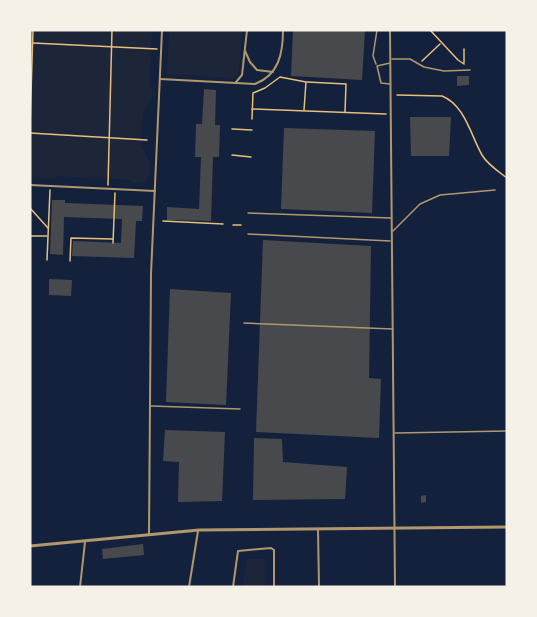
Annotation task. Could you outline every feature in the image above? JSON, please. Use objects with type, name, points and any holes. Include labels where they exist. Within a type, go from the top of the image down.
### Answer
[{"type":"street","points":[[149,534],[152,282],[162,30]]},
{"type":"street","points":[[236,82],[242,75],[247,30]]},
{"type":"street","points":[[160,79],[255,84],[265,80],[273,72],[280,59],[283,48],[283,30]]},
{"type":"street","points":[[390,30],[395,587]]},
{"type":"street","points":[[245,50],[250,62],[257,70],[273,72]]},
{"type":"street","points":[[30,185],[155,191]]},
{"type":"street","points":[[30,546],[199,530],[507,526]]},
{"type":"street","points":[[189,587],[199,530]]},
{"type":"street","points":[[318,530],[319,587]]},
{"type":"street","points":[[80,587],[85,542]]},
{"type":"street","points":[[233,587],[238,551],[271,548],[274,550],[274,587]]},
{"type":"lane","points":[[377,30],[373,56],[381,83],[391,85]]},
{"type":"lane","points":[[377,66],[391,61],[410,59],[424,67],[444,71],[470,70]]},
{"type":"lane","points":[[392,232],[420,204],[440,195],[495,190]]},
{"type":"lane","points":[[248,213],[392,218]]},
{"type":"lane","points":[[248,234],[392,241]]},
{"type":"lane","points":[[244,323],[393,329]]},
{"type":"lane","points":[[150,406],[240,409]]},
{"type":"lane","points":[[394,434],[507,431]]},
{"type":"path","points":[[30,126],[33,30]]},
{"type":"path","points":[[108,189],[112,30]]},
{"type":"path","points":[[430,30],[464,64]]},
{"type":"path","points":[[33,43],[158,49]]},
{"type":"path","points":[[419,64],[441,43]]},
{"type":"path","points":[[464,49],[464,70]]},
{"type":"path","points":[[252,119],[252,93],[280,78],[346,84],[344,112]]},
{"type":"path","points":[[304,111],[306,82]]},
{"type":"path","points":[[397,95],[442,96],[448,99],[471,129],[484,159],[507,178]]},
{"type":"path","points":[[252,109],[387,114]]},
{"type":"path","points":[[232,129],[252,130]]},
{"type":"path","points":[[30,132],[147,140]]},
{"type":"path","points":[[232,155],[251,157]]},
{"type":"path","points":[[47,260],[50,186]]},
{"type":"path","points":[[113,243],[115,189]]},
{"type":"path","points":[[30,208],[48,229]]},
{"type":"path","points":[[164,221],[223,224]]},
{"type":"path","points":[[232,225],[241,225]]},
{"type":"path","points":[[30,236],[48,237]]},
{"type":"path","points":[[70,261],[71,238],[113,239]]},
{"type":"shaded area","points":[[30,30],[152,30],[150,84],[153,94],[143,114],[141,148],[149,163],[147,180],[134,183],[131,180],[57,176],[53,179],[30,178]]},
{"type":"shaded area","points":[[169,30],[242,30],[239,72],[233,78],[167,74]]},
{"type":"shaded area","points":[[247,559],[265,559],[265,587],[242,587]]},
{"type":"building","points":[[293,30],[365,30],[362,80],[291,76]]},
{"type":"building","points":[[457,76],[469,76],[469,85],[457,86]]},
{"type":"building","points":[[204,89],[216,90],[215,125],[220,125],[219,157],[213,157],[211,221],[167,220],[167,207],[199,209],[201,157],[195,157],[196,124],[202,124]]},
{"type":"building","points":[[410,117],[451,117],[449,156],[411,156]]},
{"type":"building","points":[[284,128],[375,131],[372,213],[281,209]]},
{"type":"building","points":[[52,200],[65,200],[65,203],[143,206],[142,221],[136,221],[134,258],[72,256],[73,241],[121,243],[122,219],[64,217],[63,255],[50,254]]},
{"type":"building","points":[[263,240],[371,246],[369,378],[381,379],[379,438],[256,432]]},
{"type":"building","points":[[49,279],[72,280],[71,296],[49,295]]},
{"type":"building","points":[[170,289],[231,293],[226,405],[166,402]]},
{"type":"building","points":[[165,430],[225,432],[222,501],[178,502],[179,462],[163,461]]},
{"type":"building","points":[[254,438],[282,439],[283,462],[347,467],[345,499],[253,500]]},
{"type":"building","points":[[426,495],[426,502],[421,503],[421,496]]},
{"type":"building","points":[[143,544],[144,555],[103,559],[102,549]]}]
